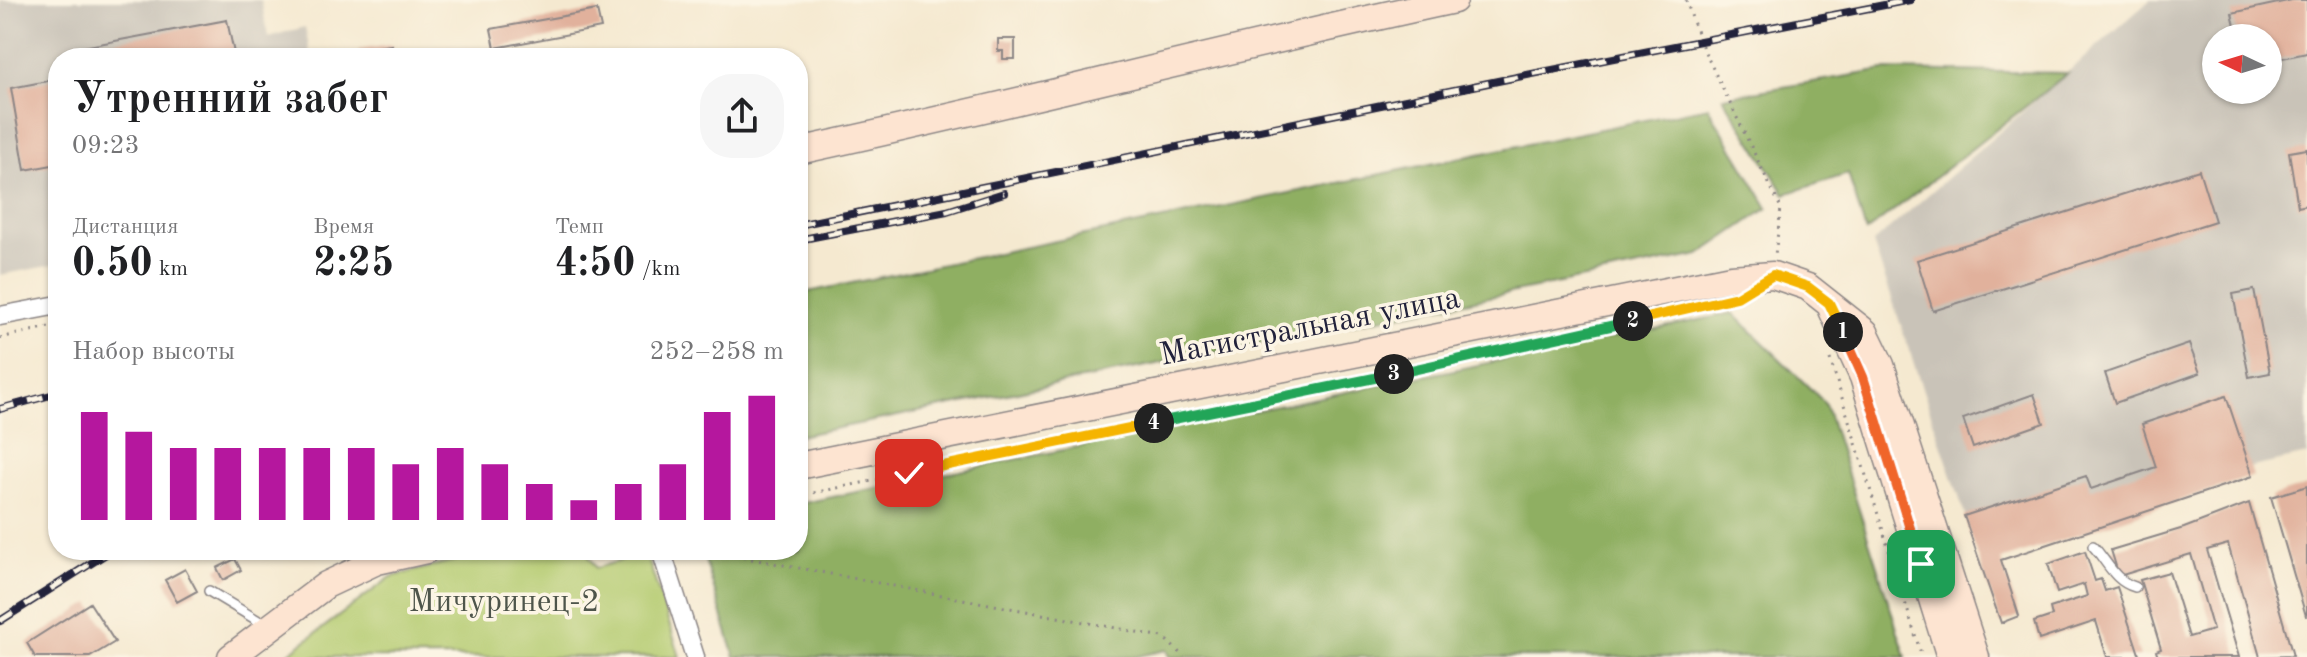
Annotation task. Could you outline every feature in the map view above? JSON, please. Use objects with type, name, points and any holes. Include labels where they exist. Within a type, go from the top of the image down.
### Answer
[{"type":"street","points":[[808,149],[1454,0]]},
{"type":"street","name":"Магистральная улица","points":[[808,464],[1731,278],[1773,275],[1808,287],[1865,332],[1881,365],[1976,657]]},
{"type":"street","points":[[1829,303],[1863,377],[1950,657]]},
{"type":"street","points":[[0,316],[48,307]]},
{"type":"street","points":[[231,657],[326,585],[381,560]]},
{"type":"street","points":[[664,560],[695,657]]},
{"type":"lane","points":[[2093,546],[2117,579],[2135,587]]},
{"type":"lane","points":[[209,591],[270,627]]},
{"type":"path","points":[[1686,0],[1700,42],[1781,208],[1773,275]]},
{"type":"path","points":[[808,494],[1464,360],[1646,318]]},
{"type":"path","points":[[0,338],[48,327]]},
{"type":"path","points":[[1826,346],[1922,657]]},
{"type":"path","points":[[757,560],[1163,637],[1184,657]]},
{"type":"shaded area","points":[[0,0],[261,0],[268,37],[305,27],[309,48],[48,48],[48,266],[0,275]]},
{"type":"shaded area","points":[[2150,0],[2307,0],[2307,455],[1970,529],[1873,243]]},
{"type":"green space","points":[[1884,70],[2068,73],[1866,232],[1848,174],[1785,194],[1723,97]]},
{"type":"green space","points":[[1708,107],[1768,208],[1699,255],[808,434],[808,292]]},
{"type":"green space","points":[[1733,313],[1825,403],[1906,657],[1170,657],[1167,650],[1134,657],[735,657],[705,560],[808,560],[808,502]]},
{"type":"green space","name":"Мичуринец-2","points":[[457,560],[591,560],[596,568],[623,560],[648,560],[680,657],[284,657],[391,577]]},
{"type":"building","points":[[2292,0],[2307,0],[2307,53],[2282,58],[2282,24],[2235,24],[2232,13]]},
{"type":"building","points":[[597,10],[601,28],[495,48],[491,29]]},
{"type":"building","points":[[227,20],[233,48],[83,48]]},
{"type":"building","points":[[998,39],[1015,39],[1015,59],[1003,59],[1003,51],[998,51]]},
{"type":"building","points":[[48,81],[48,166],[25,170],[11,88]]},
{"type":"building","points":[[2307,149],[2307,205],[2298,207],[2289,152]]},
{"type":"building","points":[[2199,170],[2215,221],[1933,311],[1917,260]]},
{"type":"building","points":[[2254,290],[2270,373],[2249,377],[2233,294]]},
{"type":"building","points":[[2189,344],[2200,373],[2115,403],[2105,373]]},
{"type":"building","points":[[2034,394],[2044,423],[1973,448],[1963,419]]},
{"type":"building","points":[[2226,396],[2253,476],[2001,560],[2019,616],[2001,623],[1964,516],[2086,476],[2091,489],[2156,467],[2142,424]]},
{"type":"building","points":[[2307,486],[2307,616],[2306,616],[2271,497]]},
{"type":"building","points":[[2249,503],[2293,656],[2260,657],[2228,544],[2207,550],[2239,657],[2158,657],[2156,651],[2161,649],[2140,580],[2169,572],[2189,637],[2213,630],[2191,554],[2119,576],[2111,550],[2184,528]]},
{"type":"building","points":[[2085,551],[2095,581],[2101,579],[2105,591],[2117,587],[2140,657],[2107,657],[2096,621],[2039,640],[2034,622],[2052,616],[2050,608],[2087,596],[2084,584],[2057,593],[2048,564]]},
{"type":"building","points":[[236,560],[241,570],[223,580],[217,568]]},
{"type":"building","points":[[185,569],[197,591],[177,602],[165,580]]},
{"type":"building","points":[[90,603],[115,642],[90,657],[35,657],[27,643]]},
{"type":"railway","points":[[808,223],[1527,75],[1910,0]]},
{"type":"railway","points":[[808,238],[947,211],[1004,193]]},
{"type":"railway","points":[[0,409],[48,396]]},
{"type":"railway","points":[[0,621],[96,560]]},
{"type":"route","points":[[909,473],[1464,360],[1737,297],[1773,275],[1808,287],[1829,303],[1863,377],[1921,564]]}]
